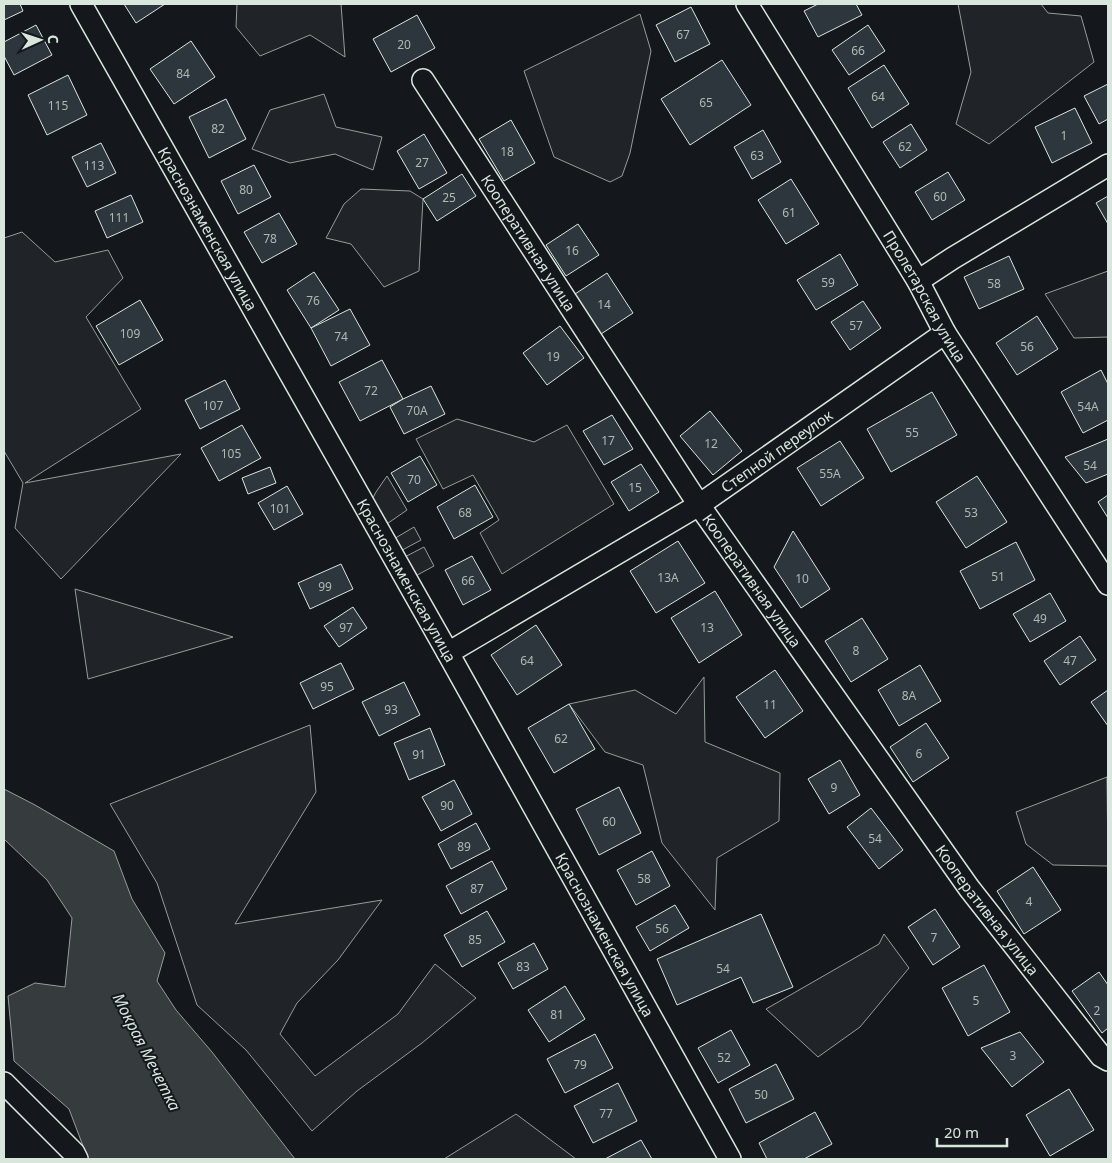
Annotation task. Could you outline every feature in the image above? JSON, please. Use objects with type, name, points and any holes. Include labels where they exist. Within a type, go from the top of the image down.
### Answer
[{"type":"street","name":"Краснознаменская улица","points":[[81,4],[448,653],[730,1159]]},
{"type":"street","name":"Пролетарская улица","points":[[747,4],[918,281],[945,333],[1108,584]]},
{"type":"street","name":"Кооперативная улица","points":[[423,80],[699,504],[969,888],[1101,1056],[1108,1060]]},
{"type":"street","points":[[918,281],[1108,165]]},
{"type":"street","name":"Степной переулок","points":[[448,653],[699,504],[945,333]]},
{"type":"street","points":[[4,1083],[77,1159]]},
{"type":"shaded area","points":[[237,4],[341,4],[345,57],[310,35],[260,56],[236,27]]},
{"type":"shaded area","points":[[958,4],[1041,4],[1048,13],[1081,16],[1094,62],[989,144],[956,124],[971,72]]},
{"type":"shaded area","points":[[640,14],[651,51],[630,153],[622,176],[610,182],[554,157],[524,71]]},
{"type":"shaded area","points":[[324,94],[336,127],[382,137],[373,170],[335,154],[290,163],[252,149],[270,110]]},
{"type":"shaded area","points":[[361,189],[410,191],[423,199],[419,271],[384,287],[351,244],[326,238],[344,204]]},
{"type":"shaded area","points":[[22,232],[55,262],[108,250],[123,278],[86,317],[141,409],[25,483],[181,454],[61,579],[15,528],[23,483],[4,451],[4,238]]},
{"type":"shaded area","points":[[1108,271],[1108,337],[1074,338],[1045,294]]},
{"type":"shaded area","points":[[457,419],[534,442],[567,425],[614,504],[502,574],[480,533],[499,520],[473,475],[443,489],[416,439]]},
{"type":"shaded area","points":[[387,476],[407,510],[381,528],[368,507]]},
{"type":"shaded area","points":[[414,527],[421,540],[393,555],[387,543]]},
{"type":"shaded area","points":[[424,547],[434,566],[408,580],[397,561]]},
{"type":"shaded area","points":[[75,589],[233,637],[88,679]]},
{"type":"shaded area","points":[[704,677],[705,742],[780,773],[779,821],[717,858],[715,910],[662,843],[643,765],[605,752],[569,704],[635,690],[676,714]]},
{"type":"shaded area","points":[[310,725],[316,792],[235,924],[382,900],[338,960],[297,1003],[280,1034],[315,1076],[398,1014],[435,964],[476,998],[422,1043],[357,1091],[312,1131],[246,1050],[197,1005],[157,883],[110,804]]},
{"type":"shaded area","points":[[1107,777],[1108,866],[1053,865],[1026,844],[1016,812]]},
{"type":"shaded area","points":[[884,934],[909,968],[860,1027],[818,1057],[766,1009],[879,944]]},
{"type":"shaded area","points":[[516,1114],[576,1159],[444,1159]]},
{"type":"water","name":"Мокрая Мечетка","points":[[4,789],[114,851],[132,899],[165,953],[157,981],[176,1010],[212,1052],[295,1159],[88,1159],[69,1109],[14,1061],[8,996],[35,983],[65,987],[72,918],[47,880],[4,839]]},
{"type":"building","points":[[4,4],[20,4],[23,11],[4,20]]},
{"type":"building","points":[[124,4],[165,4],[136,23]]},
{"type":"building","points":[[818,4],[856,4],[862,15],[818,37],[804,11]]},
{"type":"building","points":[[691,7],[710,44],[675,62],[656,25]]},
{"type":"building","points":[[417,15],[435,48],[391,72],[373,39]]},
{"type":"building","points":[[36,25],[52,55],[14,75],[4,56],[4,42]]},
{"type":"building","points":[[868,25],[885,51],[849,75],[832,50]]},
{"type":"building","points":[[191,41],[215,77],[174,104],[150,69]]},
{"type":"building","points":[[722,60],[751,105],[690,145],[661,99]]},
{"type":"building","points":[[884,65],[909,104],[872,128],[848,88]]},
{"type":"building","points":[[68,75],[87,115],[47,135],[28,95]]},
{"type":"building","points":[[1108,84],[1108,119],[1099,124],[1084,96]]},
{"type":"building","points":[[226,99],[246,139],[209,158],[189,117]]},
{"type":"building","points":[[1075,108],[1092,143],[1052,163],[1035,127]]},
{"type":"building","points":[[511,120],[535,163],[504,181],[479,139]]},
{"type":"building","points":[[911,124],[927,150],[900,168],[883,142]]},
{"type":"building","points":[[763,130],[781,162],[752,179],[734,147]]},
{"type":"building","points":[[424,134],[447,173],[419,189],[397,151]]},
{"type":"building","points":[[101,143],[116,173],[87,187],[72,157]]},
{"type":"building","points":[[254,165],[271,197],[238,214],[221,181]]},
{"type":"building","points":[[948,172],[965,200],[932,220],[915,192]]},
{"type":"building","points":[[462,174],[476,196],[437,221],[423,199]]},
{"type":"building","points":[[791,179],[819,224],[786,244],[758,200]]},
{"type":"building","points":[[131,195],[143,222],[107,238],[95,211]]},
{"type":"building","points":[[1108,196],[1108,224],[1096,203]]},
{"type":"building","points":[[279,213],[297,244],[262,263],[244,232]]},
{"type":"building","points":[[578,224],[599,255],[566,276],[546,245]]},
{"type":"building","points":[[840,254],[858,285],[816,310],[797,280]]},
{"type":"building","points":[[1009,256],[1024,289],[979,309],[964,277]]},
{"type":"building","points":[[314,272],[339,310],[311,328],[287,290]]},
{"type":"building","points":[[607,273],[633,313],[601,334],[575,294]]},
{"type":"building","points":[[140,300],[163,340],[119,365],[96,326]]},
{"type":"building","points":[[863,301],[881,328],[850,350],[831,322]]},
{"type":"building","points":[[350,309],[370,345],[331,366],[311,328]]},
{"type":"building","points":[[1037,316],[1058,349],[1017,375],[996,343]]},
{"type":"building","points":[[560,326],[584,358],[547,385],[523,353]]},
{"type":"building","points":[[382,360],[403,399],[360,421],[339,382]]},
{"type":"building","points":[[1101,370],[1108,384],[1108,420],[1083,433],[1061,392]]},
{"type":"building","points":[[225,380],[240,409],[200,429],[185,400]]},
{"type":"building","points":[[431,386],[445,414],[404,434],[390,407]]},
{"type":"building","points":[[932,392],[957,435],[891,472],[867,429]]},
{"type":"building","points":[[710,411],[742,451],[713,475],[680,436]]},
{"type":"building","points":[[612,415],[633,449],[604,465],[583,431]]},
{"type":"building","points":[[242,425],[261,458],[219,481],[201,448]]},
{"type":"building","points":[[1108,439],[1108,474],[1086,483],[1065,457]]},
{"type":"building","points":[[840,441],[864,478],[821,506],[797,468]]},
{"type":"building","points":[[420,456],[437,485],[408,502],[391,473]]},
{"type":"building","points":[[641,464],[659,492],[629,511],[611,482]]},
{"type":"building","points":[[270,467],[276,483],[248,494],[242,478]]},
{"type":"building","points":[[977,476],[1007,522],[966,548],[936,502]]},
{"type":"building","points":[[475,485],[493,517],[454,539],[437,507]]},
{"type":"building","points":[[287,486],[303,514],[274,530],[258,503]]},
{"type":"building","points":[[1108,495],[1108,518],[1098,502]]},
{"type":"building","points":[[793,531],[830,589],[801,608],[774,567]]},
{"type":"building","points":[[678,541],[705,583],[656,613],[630,571]]},
{"type":"building","points":[[1016,542],[1035,580],[980,609],[960,571]]},
{"type":"building","points":[[472,556],[491,590],[463,605],[445,570]]},
{"type":"building","points":[[341,564],[353,589],[310,609],[298,583]]},
{"type":"building","points":[[715,591],[742,635],[699,663],[671,618]]},
{"type":"building","points":[[1050,593],[1066,621],[1030,642],[1013,614]]},
{"type":"building","points":[[353,607],[367,628],[339,647],[324,626]]},
{"type":"building","points":[[862,618],[888,659],[851,682],[825,641]]},
{"type":"building","points":[[536,625],[562,665],[517,695],[491,655]]},
{"type":"building","points":[[1080,636],[1096,660],[1060,685],[1044,661]]},
{"type":"building","points":[[341,663],[354,689],[313,709],[300,683]]},
{"type":"building","points":[[920,665],[941,701],[899,726],[878,690]]},
{"type":"building","points":[[775,670],[803,711],[765,738],[736,697]]},
{"type":"building","points":[[404,682],[420,715],[379,736],[362,702]]},
{"type":"building","points":[[1108,690],[1108,726],[1091,702]]},
{"type":"building","points":[[569,704],[595,749],[554,773],[528,728]]},
{"type":"building","points":[[926,723],[949,758],[913,782],[890,747]]},
{"type":"building","points":[[430,728],[445,765],[409,780],[394,743]]},
{"type":"building","points":[[840,760],[860,795],[829,814],[808,779]]},
{"type":"building","points":[[454,780],[472,814],[441,831],[422,797]]},
{"type":"building","points":[[619,787],[641,833],[599,855],[576,809]]},
{"type":"building","points":[[871,808],[903,850],[879,869],[847,827]]},
{"type":"building","points":[[476,823],[490,849],[451,869],[438,844]]},
{"type":"building","points":[[652,851],[670,886],[636,905],[617,870]]},
{"type":"building","points":[[492,861],[507,889],[461,914],[446,886]]},
{"type":"building","points":[[1033,867],[1061,910],[1024,934],[997,891]]},
{"type":"building","points":[[675,905],[689,928],[650,951],[636,927]]},
{"type":"building","points":[[935,909],[960,947],[933,965],[908,927]]},
{"type":"building","points":[[487,911],[505,942],[462,967],[444,935]]},
{"type":"building","points":[[761,914],[793,987],[753,1003],[741,977],[677,1005],[657,959]]},
{"type":"building","points":[[534,943],[548,969],[513,989],[498,963]]},
{"type":"building","points":[[984,965],[1010,1012],[968,1036],[942,988]]},
{"type":"building","points":[[1099,972],[1108,985],[1108,1028],[1102,1033],[1072,991]]},
{"type":"building","points":[[565,986],[585,1019],[549,1042],[528,1010]]},
{"type":"building","points":[[731,1030],[750,1065],[718,1083],[698,1048]]},
{"type":"building","points":[[1020,1032],[1044,1062],[1012,1087],[981,1048]]},
{"type":"building","points":[[595,1034],[613,1068],[565,1093],[547,1059]]},
{"type":"building","points":[[776,1064],[794,1099],[746,1123],[729,1089]]},
{"type":"building","points":[[618,1083],[637,1121],[593,1143],[574,1106]]},
{"type":"building","points":[[1069,1089],[1094,1130],[1050,1156],[1026,1115]]},
{"type":"building","points":[[815,1112],[832,1144],[804,1159],[767,1159],[759,1143]]},
{"type":"building","points":[[641,1140],[652,1159],[605,1159]]}]
